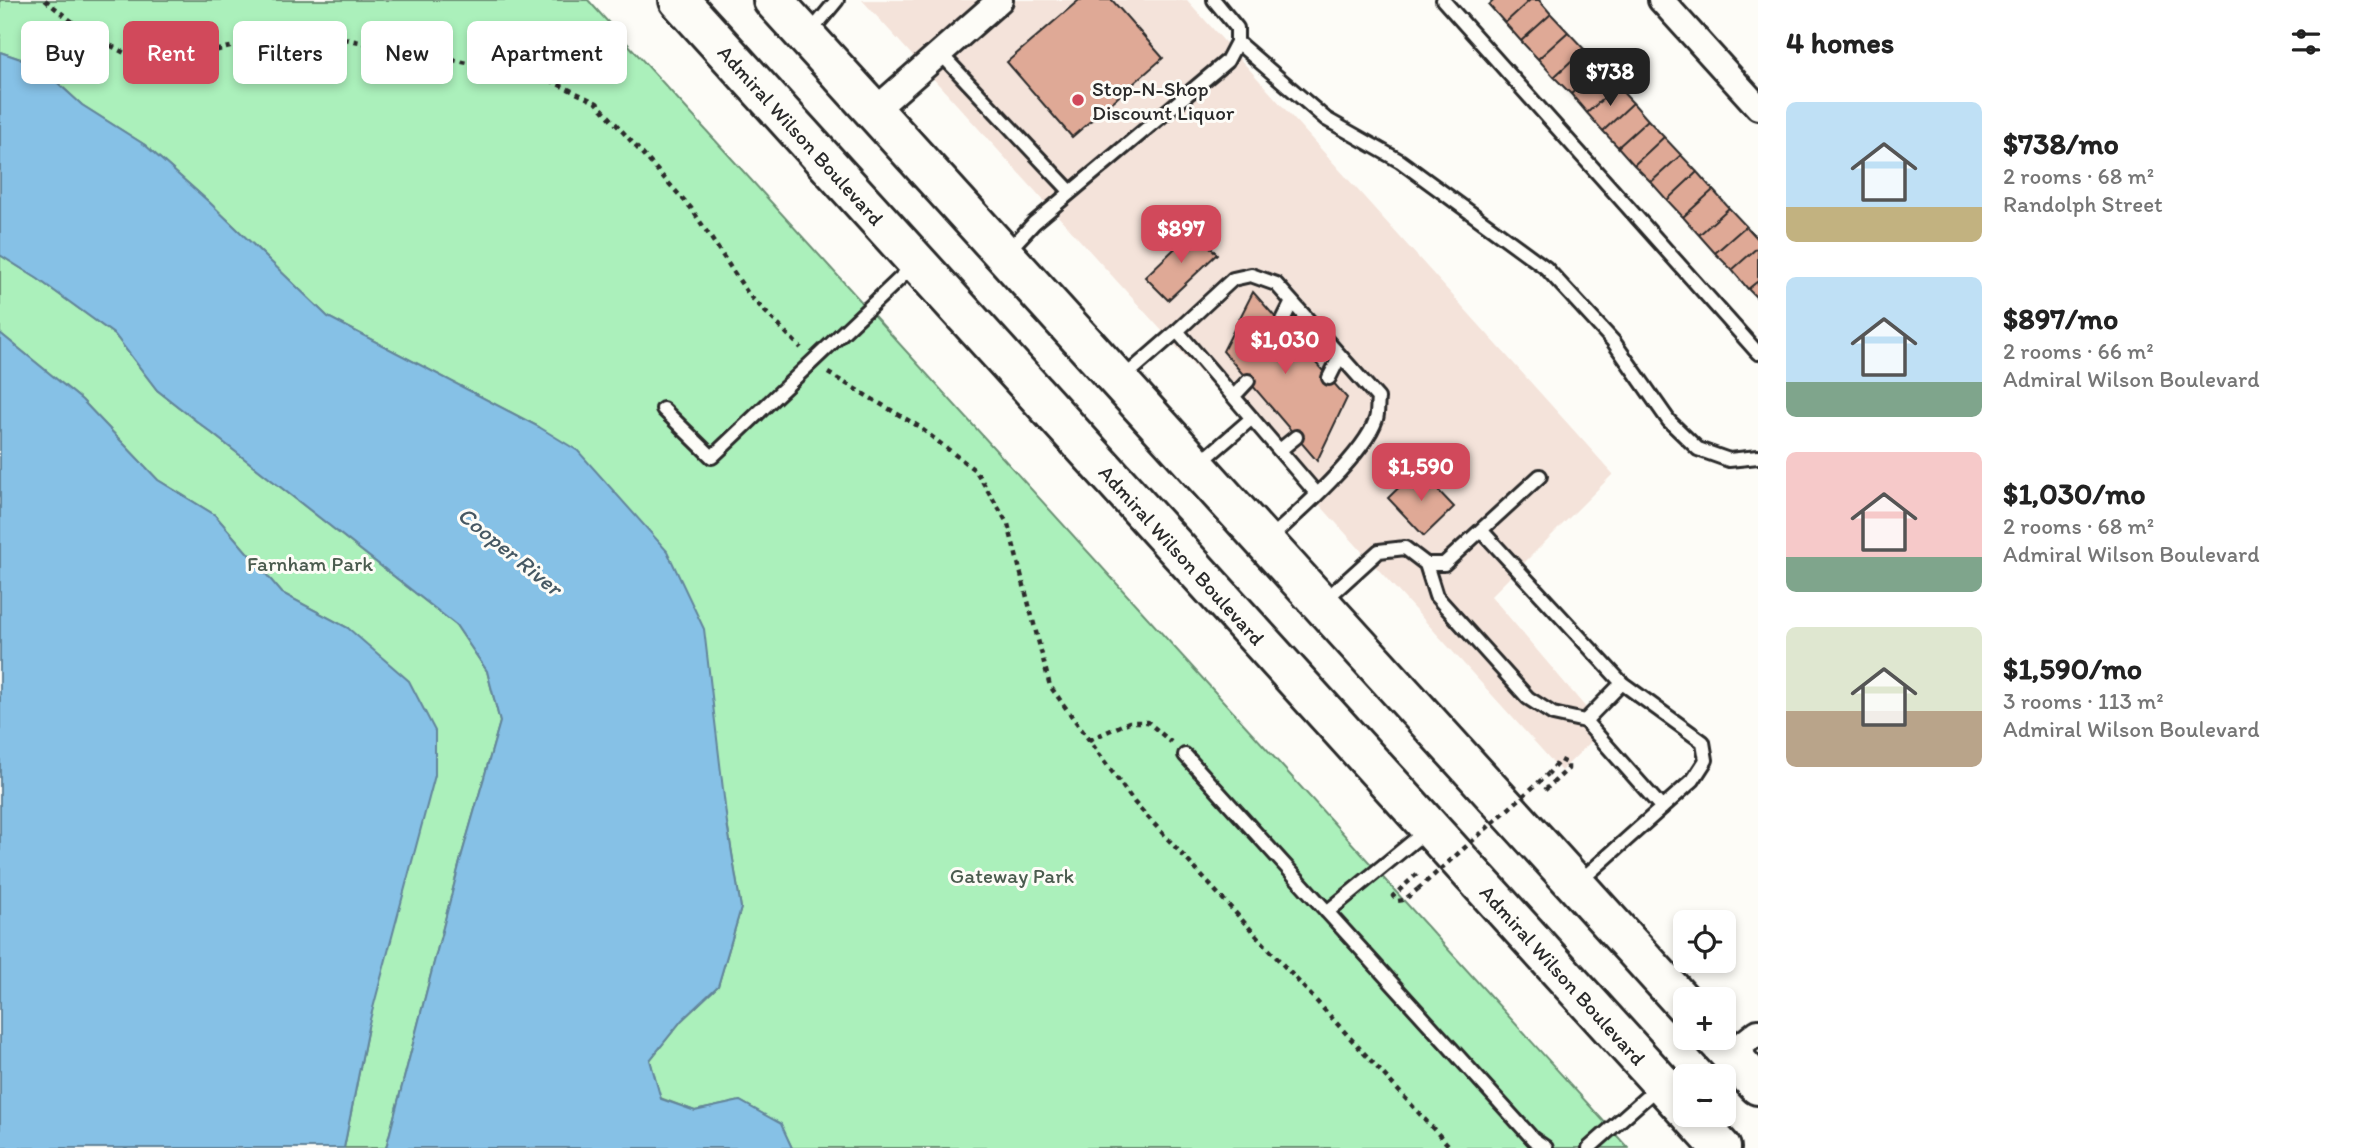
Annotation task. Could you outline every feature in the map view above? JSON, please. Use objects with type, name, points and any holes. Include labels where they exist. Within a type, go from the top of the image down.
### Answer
[{"type":"highway","name":"Admiral Wilson Boulevard","points":[[679,0],[1673,1095]]},
{"type":"highway","points":[[773,0],[1673,992]]},
{"type":"highway","points":[[1736,1045],[1758,1085]]},
{"type":"highway","points":[[1701,1127],[1721,1148]]},
{"type":"street","points":[[874,111],[1000,0]]},
{"type":"street","points":[[1661,0],[1758,107]]},
{"type":"lane","points":[[807,37],[837,0]]},
{"type":"lane","points":[[1004,255],[1034,223],[1227,61],[1237,42],[1237,28],[1214,0]]},
{"type":"lane","points":[[1443,0],[1758,353]]},
{"type":"lane","points":[[1237,42],[1326,119],[1400,161],[1546,268],[1613,341],[1669,421],[1698,449],[1729,460],[1758,457]]},
{"type":"lane","points":[[940,54],[1070,192]]},
{"type":"lane","points":[[663,409],[712,457],[916,262]]},
{"type":"lane","points":[[1119,381],[1233,279],[1251,275],[1276,284],[1378,398],[1376,419],[1364,442],[1317,494],[1266,543]]},
{"type":"lane","points":[[1281,324],[1292,302]]},
{"type":"lane","points":[[1177,331],[1317,494]]},
{"type":"lane","points":[[1329,378],[1340,356]]},
{"type":"lane","points":[[1234,396],[1248,382]]},
{"type":"lane","points":[[1196,466],[1252,418]]},
{"type":"lane","points":[[1280,450],[1296,437]]},
{"type":"lane","points":[[1426,564],[1444,564],[1540,476]]},
{"type":"lane","points":[[1481,530],[1622,683],[1703,742],[1706,760],[1693,780],[1576,885]]},
{"type":"lane","points":[[1321,604],[1378,551],[1405,548],[1426,564],[1436,596],[1528,698],[1553,714],[1585,721],[1662,808]]},
{"type":"lane","points":[[1585,721],[1622,683]]},
{"type":"lane","points":[[1185,755],[1533,1139],[1546,1148]]},
{"type":"lane","points":[[1327,912],[1430,828]]},
{"type":"lane","points":[[1589,1148],[1673,1097]]},
{"type":"path","points":[[45,0],[85,32],[134,58],[178,60],[282,34],[334,37],[545,78],[597,103],[691,208],[749,295],[813,361],[847,386],[918,426],[976,471],[1008,524],[1050,686],[1134,802],[1451,1148]]},
{"type":"path","points":[[1089,740],[1129,722],[1148,722],[1185,755]]},
{"type":"path","points":[[1417,874],[1393,895],[1396,901],[1404,900],[1418,889],[1548,774],[1560,760],[1568,764],[1568,769],[1545,790]]},
{"type":"shaded area","points":[[862,0],[1187,0],[1613,474],[1491,596],[1604,729],[1561,771]]},
{"type":"green space","name":"Gateway Park","points":[[0,0],[588,0],[607,21],[467,21],[467,84],[627,84],[627,43],[1628,1148],[792,1148],[780,1124],[740,1101],[695,1111],[660,1098],[650,1060],[682,1020],[718,986],[741,908],[727,823],[539,427],[328,317],[209,202],[145,145],[82,105],[59,84],[109,84],[109,21],[21,21],[21,59],[0,52]]},
{"type":"green space","name":"Farnham Park","points":[[0,255],[115,335],[157,390],[456,625],[487,671],[500,722],[462,854],[386,1148],[344,1148],[368,1027],[348,628],[282,593],[215,515],[158,480],[82,400],[0,333]]},
{"type":"water","name":"Cooper River","points":[[0,52],[21,59],[21,84],[59,84],[82,105],[145,145],[209,202],[328,317],[539,427],[578,451],[667,551],[704,629],[727,823],[741,908],[718,986],[682,1020],[650,1060],[661,1099],[695,1111],[740,1101],[781,1124],[792,1148],[386,1148],[462,854],[500,722],[487,671],[456,625],[157,390],[115,335],[0,255]]},
{"type":"water","points":[[0,333],[82,400],[158,480],[215,515],[282,593],[348,628],[409,681],[435,731],[435,775],[368,1027],[344,1148],[0,1148]]},
{"type":"building","name":"Stop-N-Shop Discount Liquor","points":[[1079,0],[1112,0],[1163,58],[1072,137],[1007,62]]},
{"type":"building","points":[[1494,0],[1530,0],[1505,23],[1489,5]]},
{"type":"building","points":[[1530,0],[1539,0],[1551,14],[1521,41],[1505,23]]},
{"type":"building","points":[[1551,14],[1568,32],[1538,59],[1521,41]]},
{"type":"building","points":[[1568,32],[1584,49],[1554,77],[1538,59]]},
{"type":"building","points":[[1584,49],[1601,67],[1571,94],[1554,77]]},
{"type":"building","points":[[1601,67],[1617,86],[1587,113],[1571,94]]},
{"type":"building","points":[[1617,86],[1633,103],[1603,131],[1587,113]]},
{"type":"building","points":[[1633,103],[1648,120],[1618,147],[1603,131]]},
{"type":"building","points":[[1648,120],[1664,137],[1634,165],[1618,147]]},
{"type":"building","points":[[1664,137],[1681,155],[1651,182],[1634,165]]},
{"type":"building","points":[[1681,155],[1697,172],[1667,200],[1651,182]]},
{"type":"building","points":[[1697,172],[1713,190],[1683,217],[1667,200]]},
{"type":"building","points":[[1713,190],[1729,208],[1699,235],[1683,217]]},
{"type":"building","points":[[1729,208],[1746,226],[1715,253],[1699,235]]},
{"type":"building","points":[[1746,226],[1758,239],[1758,247],[1732,270],[1715,253]]},
{"type":"building","points":[[1194,230],[1217,254],[1168,300],[1145,277]]},
{"type":"building","points":[[1758,247],[1758,281],[1748,289],[1732,270]]},
{"type":"building","points":[[1758,281],[1758,299],[1748,289]]},
{"type":"building","points":[[1253,292],[1347,398],[1317,461],[1223,351]]},
{"type":"building","points":[[1418,469],[1454,507],[1424,536],[1388,498]]},
{"type":"place","name":"Stop-N-Shop Discount Liquor","points":[[1078,100]]}]
